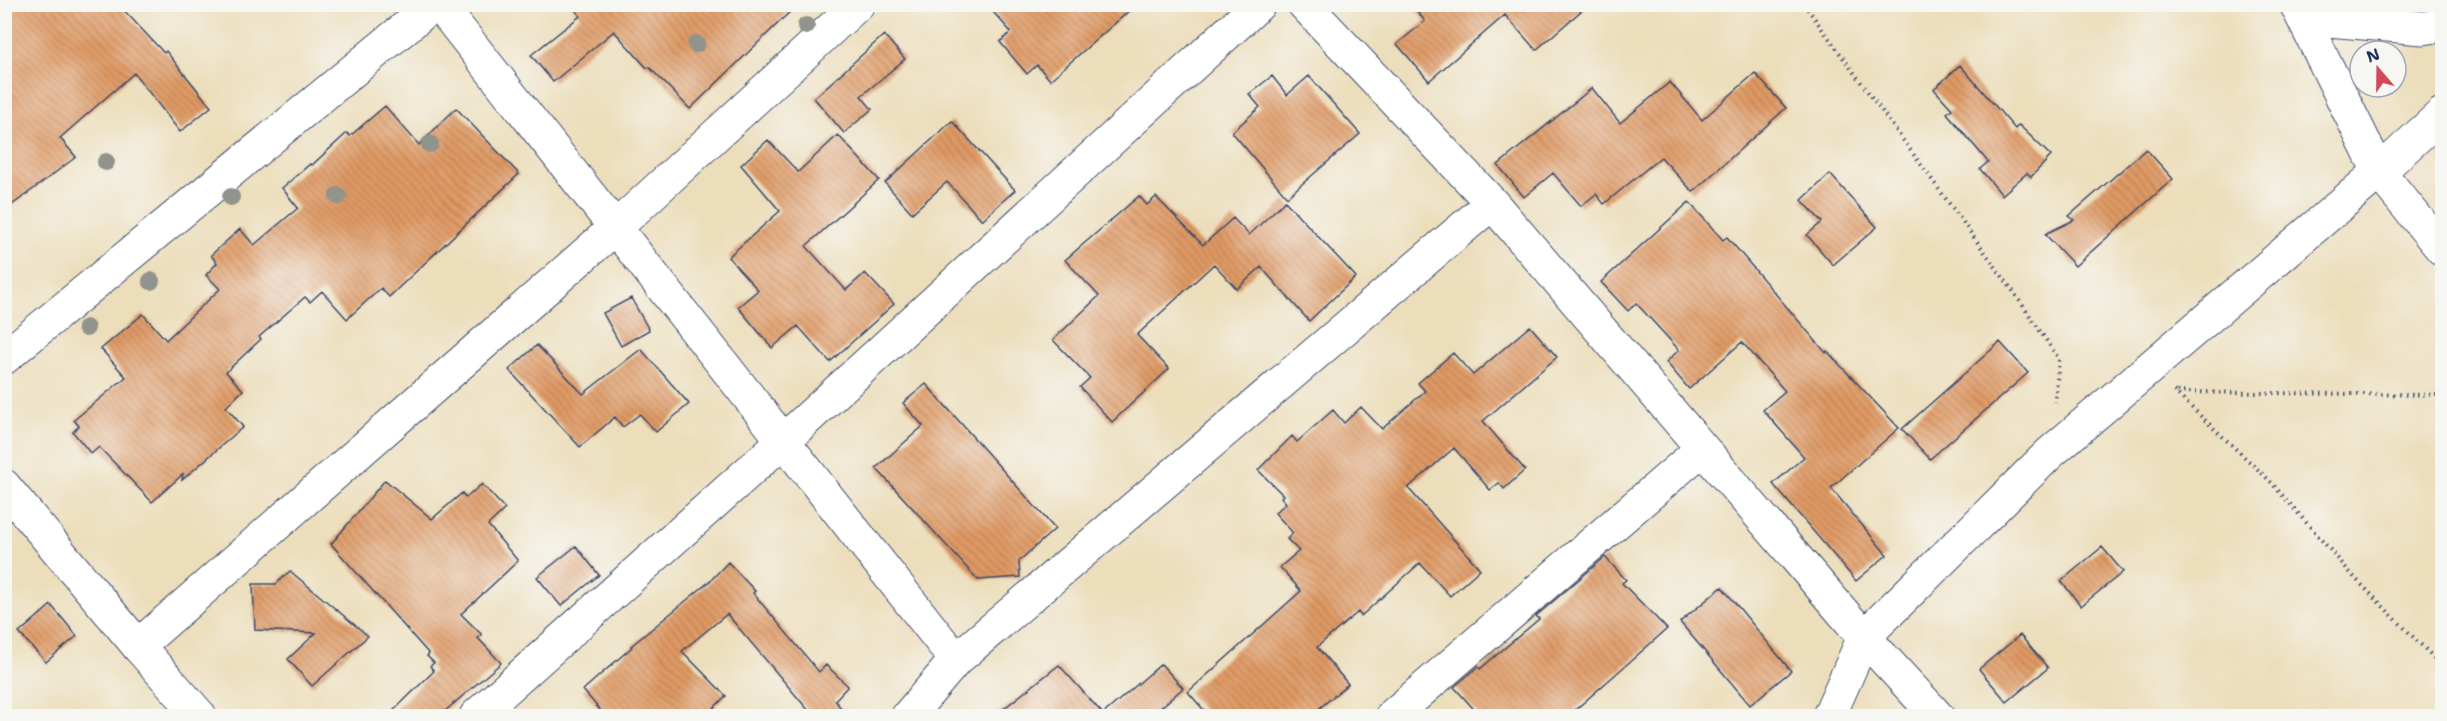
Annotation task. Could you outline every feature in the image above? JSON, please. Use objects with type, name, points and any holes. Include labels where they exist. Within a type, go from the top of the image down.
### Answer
[{"type":"street","points":[[4,358],[434,4]]},
{"type":"street","points":[[439,4],[956,660]]},
{"type":"street","points":[[138,646],[615,228],[858,4]]},
{"type":"street","points":[[476,717],[783,441],[1259,4]]},
{"type":"street","points":[[1304,4],[1492,203],[1864,637],[1937,717]]},
{"type":"street","points":[[2300,11],[2423,28],[2442,25]]},
{"type":"street","points":[[2300,11],[2379,172],[2442,249]]},
{"type":"street","points":[[1828,717],[1864,637],[2050,453],[2379,172],[2442,114]]},
{"type":"street","points":[[908,717],[956,660],[1492,203]]},
{"type":"street","points":[[1392,717],[1702,449]]},
{"type":"street","points":[[4,486],[200,717]]},
{"type":"path","points":[[1804,4],[2013,291],[2059,359],[2050,453]]},
{"type":"path","points":[[2136,380],[2177,392],[2442,395]]},
{"type":"path","points":[[2177,392],[2269,480],[2355,578],[2442,666]]},
{"type":"building","points":[[4,4],[118,4],[164,53],[166,51],[211,107],[180,132],[134,73],[60,138],[76,157],[4,211]]},
{"type":"building","points":[[571,4],[798,4],[690,109],[649,67],[647,68],[614,31],[553,82],[531,55],[580,16]]},
{"type":"building","points":[[986,4],[1137,4],[1050,80],[1037,65],[1027,74],[1000,42],[1011,32]]},
{"type":"building","points":[[1411,4],[1589,4],[1536,50],[1505,15],[1429,81],[1397,44],[1425,21]]},
{"type":"building","points":[[884,35],[905,59],[861,96],[872,109],[844,133],[814,98]]},
{"type":"building","points":[[1960,65],[2015,129],[2019,125],[2051,156],[2031,177],[2027,173],[2002,195],[1980,169],[1988,162],[1947,113],[1952,109],[1934,89]]},
{"type":"building","points":[[1755,73],[1786,108],[1693,192],[1661,157],[1604,204],[1596,194],[1581,206],[1553,173],[1524,197],[1498,165],[1592,88],[1620,123],[1670,82],[1702,120]]},
{"type":"building","points":[[1272,76],[1287,95],[1309,76],[1360,134],[1287,197],[1232,132],[1260,107],[1249,94]]},
{"type":"building","points":[[385,106],[419,145],[456,108],[519,174],[389,297],[381,288],[347,319],[322,291],[310,302],[305,297],[259,337],[261,339],[226,372],[243,390],[226,407],[243,427],[182,480],[183,474],[152,502],[99,447],[91,454],[73,432],[79,426],[74,420],[126,377],[101,349],[143,314],[166,340],[220,289],[206,275],[217,263],[211,255],[240,229],[254,245],[298,208],[282,188],[310,164],[312,165],[347,133],[350,136]]},
{"type":"building","points":[[952,121],[1015,190],[982,220],[947,182],[912,213],[885,183]]},
{"type":"building","points":[[838,135],[879,180],[806,246],[846,290],[865,273],[894,304],[830,362],[798,326],[772,348],[738,307],[758,290],[728,257],[780,211],[741,165],[768,140],[798,172]]},
{"type":"building","points":[[2146,149],[2173,179],[2075,266],[2045,234],[2074,220],[2069,216]]},
{"type":"building","points":[[1830,174],[1877,227],[1833,265],[1807,235],[1822,222],[1802,200]]},
{"type":"building","points":[[1139,196],[1147,205],[1156,197],[1203,245],[1233,218],[1249,235],[1285,201],[1356,277],[1309,321],[1261,267],[1237,289],[1214,264],[1137,335],[1169,369],[1112,422],[1080,387],[1090,378],[1053,340],[1099,296],[1065,260]]},
{"type":"building","points":[[1689,202],[1723,240],[1727,237],[1826,353],[1827,351],[1899,428],[1831,488],[1887,555],[1856,581],[1773,484],[1804,457],[1763,410],[1785,391],[1742,342],[1689,389],[1666,362],[1679,350],[1636,303],[1628,311],[1601,282]]},
{"type":"building","points":[[631,298],[649,330],[621,346],[603,313]]},
{"type":"building","points":[[1530,326],[1557,357],[1483,421],[1525,470],[1504,489],[1499,483],[1490,490],[1454,448],[1408,488],[1480,569],[1450,596],[1420,563],[1361,616],[1358,612],[1317,647],[1348,684],[1309,717],[1210,717],[1188,692],[1301,591],[1280,567],[1299,551],[1287,539],[1293,533],[1275,513],[1286,503],[1281,497],[1283,495],[1258,470],[1292,436],[1297,442],[1333,410],[1344,423],[1361,407],[1382,429],[1425,391],[1418,383],[1453,353],[1473,375]]},
{"type":"building","points":[[2000,342],[2028,373],[1930,459],[1902,429]]},
{"type":"building","points":[[537,345],[583,394],[641,349],[689,404],[656,432],[640,414],[623,427],[615,417],[580,447],[509,370]]},
{"type":"building","points":[[926,384],[1055,529],[1019,561],[1020,577],[978,580],[876,468],[923,426],[903,403]]},
{"type":"building","points":[[385,480],[432,519],[462,493],[466,498],[482,484],[505,509],[488,525],[518,561],[461,614],[482,635],[478,638],[501,663],[438,717],[387,717],[434,671],[430,666],[434,663],[427,656],[429,654],[331,544]]},
{"type":"building","points":[[576,546],[599,575],[561,606],[537,577]]},
{"type":"building","points":[[2102,547],[2123,572],[2081,606],[2061,581]]},
{"type":"building","points":[[1605,557],[1626,580],[1622,583],[1667,629],[1567,717],[1481,717],[1454,687],[1478,667],[1480,669],[1539,619],[1536,616]]},
{"type":"building","points":[[728,562],[755,591],[753,593],[819,672],[826,665],[848,686],[835,700],[847,717],[814,717],[727,614],[682,651],[726,696],[704,717],[606,717],[583,690],[631,646],[710,581]]},
{"type":"building","points":[[290,571],[368,636],[312,686],[288,659],[316,633],[255,630],[253,584],[276,584]]},
{"type":"building","points":[[1722,587],[1791,671],[1750,705],[1680,622]]},
{"type":"building","points":[[51,605],[77,636],[46,662],[19,633]]},
{"type":"building","points":[[2020,635],[2048,668],[2007,702],[1979,669]]},
{"type":"building","points":[[1161,664],[1183,688],[1150,717],[993,717],[1059,665],[1103,714]]}]
